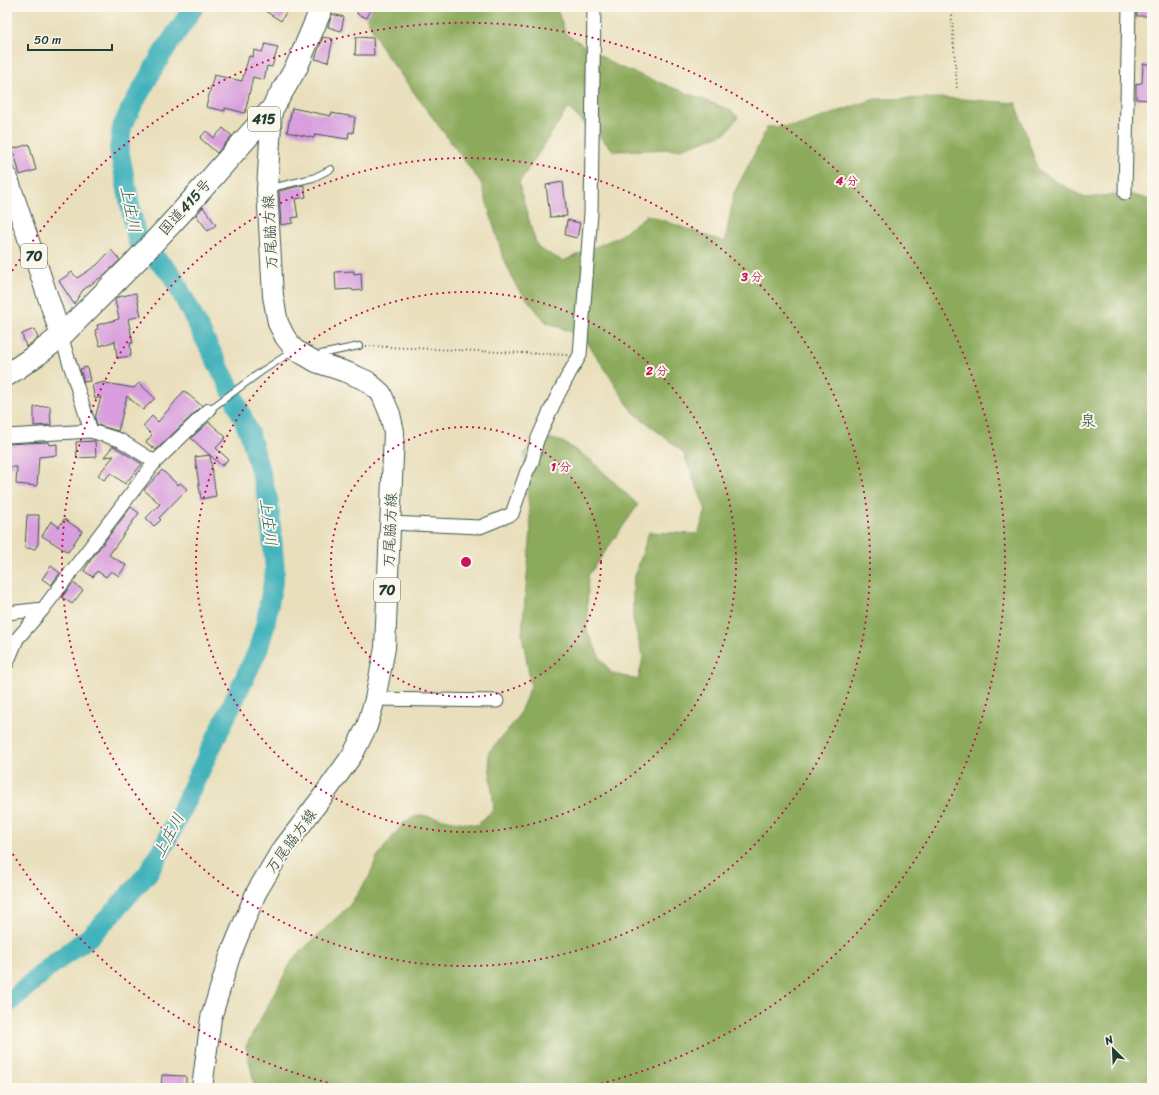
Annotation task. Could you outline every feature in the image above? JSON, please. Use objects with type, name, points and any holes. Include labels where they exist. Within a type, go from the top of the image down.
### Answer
[{"type":"highway","name":"国道415号","points":[[7,375],[61,336],[135,262],[180,214],[272,109],[297,66],[322,7]]},
{"type":"main road","name":"万尾脇方線","points":[[202,1088],[211,1018],[230,956],[256,893],[279,854],[353,754],[367,726],[375,699],[385,648],[394,432],[386,403],[381,393],[367,381],[316,362],[294,350],[278,323],[274,296],[267,189],[272,109]]},
{"type":"main road","name":"70","points":[[7,176],[61,336]]},
{"type":"street","points":[[390,524],[480,527],[512,514],[527,471],[530,467],[537,440],[570,371],[580,355],[591,213],[594,7]]},
{"type":"street","points":[[1125,193],[1129,7]]},
{"type":"street","points":[[61,336],[91,431]]},
{"type":"street","points":[[7,663],[17,639],[43,609],[155,462],[209,410]]},
{"type":"street","points":[[7,436],[91,431],[120,440],[155,462]]},
{"type":"street","points":[[7,613],[43,609]]},
{"type":"street","points":[[375,699],[497,701]]},
{"type":"lane","points":[[267,189],[313,178],[331,169]]},
{"type":"lane","points":[[316,362],[321,354],[359,346]]},
{"type":"lane","points":[[209,410],[262,371],[294,350]]},
{"type":"path","points":[[951,7],[958,88]]},
{"type":"path","points":[[359,346],[580,355]]},
{"type":"path","points":[[1146,1088],[1152,1087]]},
{"type":"green space","points":[[361,7],[556,7],[566,34],[617,66],[730,110],[738,117],[726,133],[681,149],[614,151],[568,108],[519,183],[538,248],[563,261],[618,237],[647,215],[725,242],[734,193],[767,127],[797,126],[874,99],[947,98],[1016,103],[1038,171],[1085,198],[1125,193],[1152,200],[1152,1088],[255,1088],[246,1046],[293,959],[349,906],[369,877],[377,857],[405,821],[420,815],[477,825],[494,809],[488,753],[517,719],[531,686],[522,634],[531,530],[524,453],[548,438],[563,442],[592,461],[638,505],[588,576],[587,631],[599,656],[611,673],[638,680],[643,658],[633,619],[633,582],[649,532],[698,534],[706,510],[683,452],[632,411],[584,337],[546,322],[516,286],[502,254],[481,183],[384,52]]},
{"type":"building","points":[[259,7],[289,7],[281,21]]},
{"type":"building","points":[[358,7],[372,7],[367,18],[357,14]]},
{"type":"building","points":[[1137,7],[1151,7],[1152,16],[1137,16]]},
{"type":"building","points":[[332,14],[344,17],[341,31],[328,27]]},
{"type":"building","points":[[323,37],[333,39],[328,62],[315,59]]},
{"type":"building","points":[[356,37],[373,38],[374,55],[355,55]]},
{"type":"building","points":[[265,44],[278,47],[272,67],[267,66],[264,80],[253,77],[245,113],[225,108],[225,111],[206,107],[214,75],[242,81],[249,56],[253,57],[254,50],[262,52]]},
{"type":"building","points":[[1143,64],[1152,64],[1152,100],[1136,99],[1136,84],[1142,83]]},
{"type":"building","points":[[292,108],[331,116],[331,113],[355,117],[353,133],[349,132],[348,139],[315,134],[314,138],[287,132]]},
{"type":"building","points":[[223,128],[232,136],[217,153],[200,138],[206,131],[214,138]]},
{"type":"building","points":[[29,144],[36,170],[20,175],[13,149]]},
{"type":"building","points":[[563,182],[567,216],[550,217],[546,185]]},
{"type":"building","points":[[304,185],[306,197],[295,199],[298,217],[292,218],[293,223],[281,225],[279,191]]},
{"type":"building","points":[[203,207],[216,225],[208,231],[196,215]]},
{"type":"building","points":[[567,220],[580,223],[577,238],[565,235]]},
{"type":"building","points":[[111,250],[120,260],[104,275],[83,290],[74,304],[59,281],[72,272],[77,278],[97,265]]},
{"type":"building","points":[[354,271],[354,274],[361,273],[362,290],[336,290],[335,272]]},
{"type":"building","points":[[136,293],[141,316],[128,319],[133,343],[130,343],[131,356],[117,358],[115,341],[100,346],[95,330],[98,329],[97,325],[119,319],[115,300],[118,297]]},
{"type":"building","points":[[34,329],[38,338],[26,347],[22,334]]},
{"type":"building","points":[[87,367],[90,381],[84,382],[80,369]]},
{"type":"building","points":[[105,382],[134,388],[139,383],[155,398],[143,410],[127,396],[118,431],[97,425],[95,418],[101,397],[95,399],[92,385]]},
{"type":"building","points":[[184,391],[202,406],[156,450],[146,442],[152,435],[143,426],[152,416],[158,422]]},
{"type":"building","points":[[50,406],[51,425],[34,426],[34,407]]},
{"type":"building","points":[[209,422],[226,437],[216,448],[228,459],[222,466],[191,438]]},
{"type":"building","points":[[95,441],[96,457],[77,458],[76,442]]},
{"type":"building","points":[[48,442],[49,445],[57,444],[57,455],[39,457],[37,486],[16,484],[17,467],[7,467],[7,444]]},
{"type":"building","points":[[113,446],[142,464],[125,484],[111,473],[104,480],[98,475],[114,456],[104,457]]},
{"type":"building","points":[[210,455],[216,496],[201,499],[195,457]]},
{"type":"building","points":[[162,470],[178,485],[180,483],[187,489],[159,518],[161,520],[154,526],[146,518],[160,504],[144,490]]},
{"type":"building","points":[[131,507],[139,513],[109,555],[126,565],[119,576],[111,571],[106,577],[97,571],[93,577],[84,571],[92,558]]},
{"type":"building","points":[[27,515],[39,515],[38,544],[35,549],[25,548]]},
{"type":"building","points":[[64,519],[82,531],[68,552],[42,536],[51,521],[59,527]]},
{"type":"building","points":[[51,566],[60,573],[51,585],[42,579]]},
{"type":"building","points":[[73,583],[83,590],[72,604],[62,597]]},
{"type":"building","points":[[162,1075],[186,1076],[186,1088],[161,1088]]},
{"type":"waterway","name":"上庄川","points":[[7,1004],[53,964],[88,938],[112,914],[148,873],[167,840],[258,650],[265,626],[275,571],[269,503],[250,435],[231,390],[172,275],[137,240],[119,149],[122,127],[131,108],[162,54],[194,7]]},
{"type":"district","name":"泉","points":[[1088,420]]}]
